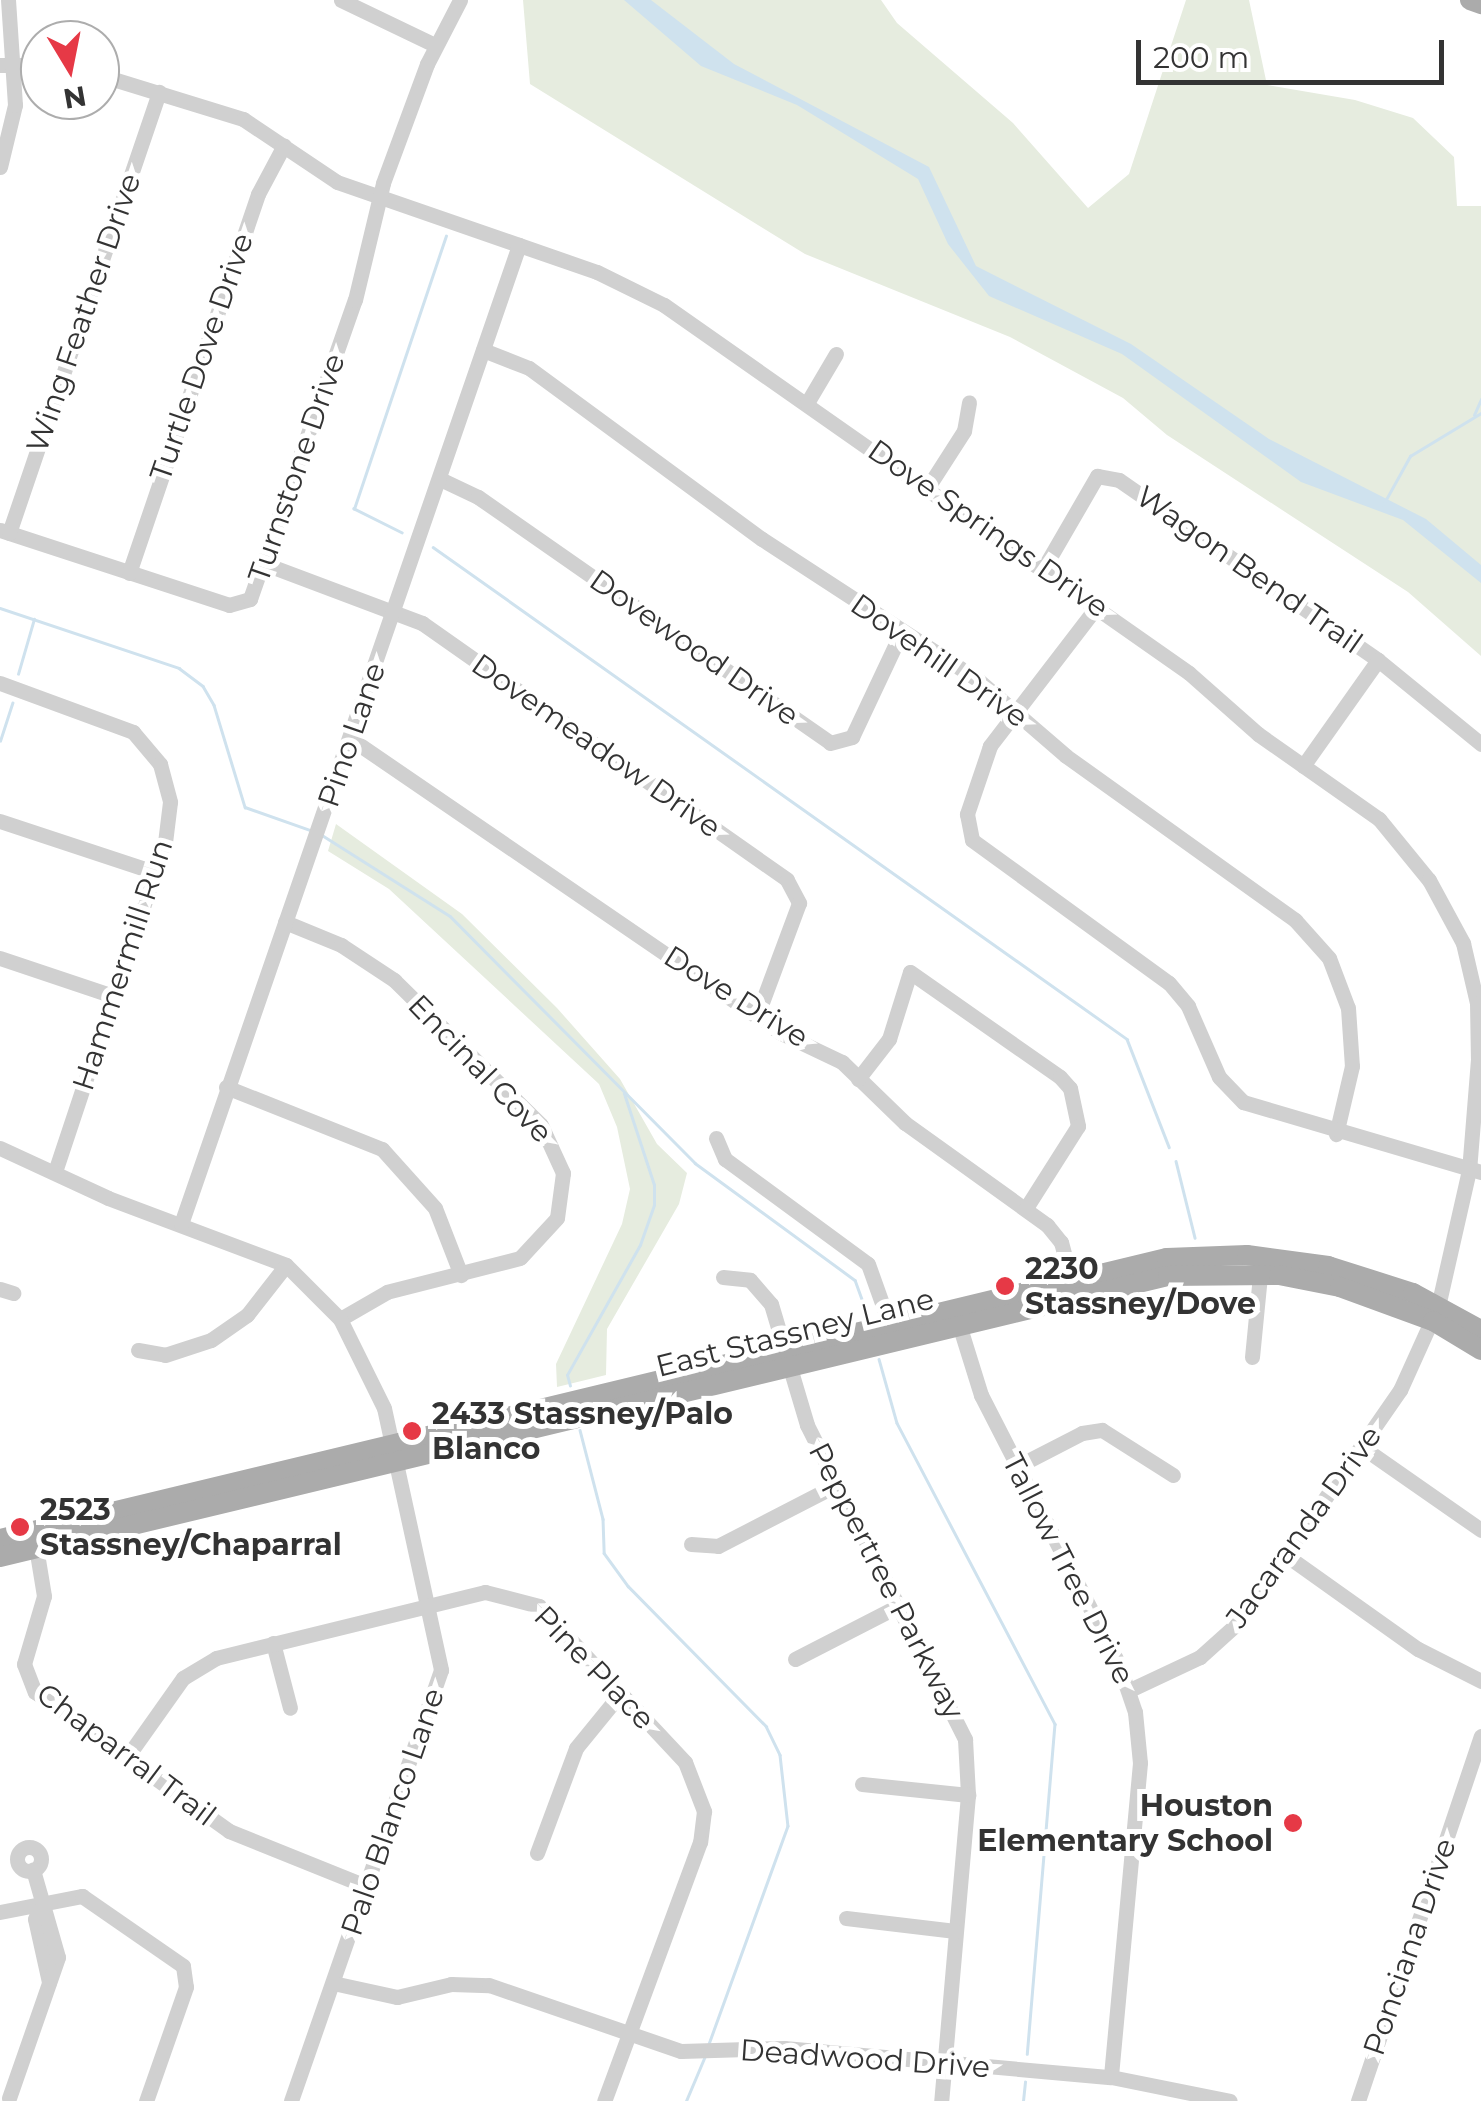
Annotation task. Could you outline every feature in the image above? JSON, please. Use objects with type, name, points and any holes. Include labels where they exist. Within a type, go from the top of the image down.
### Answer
[{"type":"main road","points":[[1470,0],[1481,4]]},
{"type":"main road","name":"East Stassney Lane","points":[[0,1558],[35,1540],[956,1316],[1184,1256],[1350,1272],[1435,1314],[1481,1330]]},
{"type":"main road","name":"East Stassney Lane","points":[[1435,1314],[1481,1350]]},
{"type":"main road","name":"East Stassney Lane","points":[[0,1539],[35,1540]]},
{"type":"street","points":[[0,168],[14,121],[7,65],[8,0]]},
{"type":"street","points":[[340,0],[435,46]]},
{"type":"street","name":"Turnstone Drive","points":[[5,532],[236,606],[255,593],[355,300],[378,198],[435,46],[460,0]]},
{"type":"street","name":"Dove Springs Drive","points":[[120,81],[243,119],[320,172],[378,198],[598,272],[664,305],[1042,571],[1098,605],[1396,836],[1429,880],[1463,943],[1477,1003],[1475,1171],[1435,1314]]},
{"type":"street","name":"Wing Feather Drive","points":[[5,532],[159,92]]},
{"type":"street","name":"Turtle Dove Drive","points":[[129,573],[258,194],[284,146]]},
{"type":"street","name":"Pino Lane","points":[[180,1224],[396,610],[518,246]]},
{"type":"street","name":"Dovehill Drive","points":[[483,350],[529,368],[1016,713],[1316,940],[1340,984],[1352,1035],[1352,1066],[1336,1134]]},
{"type":"street","points":[[807,403],[836,354]]},
{"type":"street","points":[[928,488],[964,431],[970,402]]},
{"type":"street","name":"Wagon Bend Trail","points":[[1042,571],[1097,476],[1119,480],[1378,660],[1481,744]]},
{"type":"street","name":"Dovewood Drive","points":[[440,479],[492,506],[830,744],[852,737],[901,633]]},
{"type":"street","name":"Dovemeadow Drive","points":[[265,564],[396,610],[797,890],[798,904],[757,1016]]},
{"type":"street","points":[[1098,605],[990,746],[967,814],[978,849],[1169,983],[1188,1006],[1231,1093],[1260,1112],[1475,1171]]},
{"type":"street","points":[[1303,766],[1378,660]]},
{"type":"street","name":"Hammermill Run","points":[[0,683],[113,720],[148,746],[170,802],[154,872],[56,1169]]},
{"type":"street","name":"Dove Drive","points":[[350,739],[757,1016],[822,1049],[905,1123],[1026,1208],[1061,1242],[1073,1287]]},
{"type":"street","points":[[0,821],[154,872]]},
{"type":"street","name":"Encinal Cove","points":[[286,922],[341,946],[394,980],[554,1143],[563,1196],[545,1236],[520,1258],[377,1296],[340,1320]]},
{"type":"street","points":[[0,958],[113,996]]},
{"type":"street","points":[[858,1079],[889,1039],[910,972],[1060,1077],[1070,1088],[1078,1126],[1026,1208]]},
{"type":"street","points":[[226,1088],[382,1149],[435,1208],[461,1275]]},
{"type":"street","points":[[716,1138],[725,1159],[868,1264],[876,1333]]},
{"type":"street","name":"Palo Blanco Lane","points":[[0,1148],[56,1169],[93,1192],[286,1265],[340,1320],[375,1380],[432,1605],[440,1684],[290,2101]]},
{"type":"street","points":[[138,1350],[165,1355],[230,1329],[264,1298],[286,1265]]},
{"type":"street","points":[[1252,1357],[1261,1265]]},
{"type":"street","name":"Peppertree Parkway","points":[[723,1276],[761,1289],[788,1357],[807,1425],[961,1728],[968,1794],[941,2101]]},
{"type":"street","name":"Jacaranda Drive","points":[[1130,1690],[1228,1635],[1400,1390],[1435,1314]]},
{"type":"street","name":"Tallow Tree Drive","points":[[956,1316],[974,1380],[1130,1690],[1140,1763],[1111,2077]]},
{"type":"street","points":[[1016,1467],[1082,1433],[1102,1430],[1172,1475]]},
{"type":"street","points":[[1362,1447],[1481,1530]]},
{"type":"street","points":[[691,1544],[718,1546],[836,1485]]},
{"type":"street","name":"Chaparral Trail","points":[[35,1540],[44,1596],[24,1658],[28,1681],[248,1842],[368,1887]]},
{"type":"street","points":[[1286,1556],[1418,1650],[1481,1680]]},
{"type":"street","name":"Pine Place","points":[[127,1757],[194,1670],[273,1643],[486,1592],[526,1599],[692,1772],[704,1821],[604,2101]]},
{"type":"street","points":[[795,1659],[898,1606]]},
{"type":"street","points":[[273,1643],[290,1708]]},
{"type":"street","points":[[537,1853],[576,1748],[620,1694]]},
{"type":"street","name":"Ponciana Drive","points":[[1358,2101],[1481,1736]]},
{"type":"street","points":[[862,1784],[968,1794]]},
{"type":"street","points":[[7,2099],[49,1982],[35,1919],[41,1902],[32,1870]]},
{"type":"street","points":[[0,1912],[41,1902],[91,1898],[184,1966],[186,1987],[146,2101]]},
{"type":"street","points":[[846,1918],[956,1931]]},
{"type":"street","name":"Deadwood Drive","points":[[333,1983],[397,1996],[464,1982],[489,1985],[628,2037],[700,2051],[784,2048],[1111,2077],[1230,2101]]},
{"type":"shaded area","points":[[523,0],[881,0],[897,23],[1013,123],[1088,208],[1129,174],[1186,0],[1249,0],[1267,85],[1355,100],[1413,118],[1454,157],[1457,206],[1481,206],[1481,656],[1408,592],[1167,435],[1123,398],[1010,337],[805,254],[530,84]]},
{"type":"shaded area","points":[[336,824],[462,914],[557,1008],[620,1079],[657,1144],[687,1173],[679,1204],[607,1329],[606,1375],[557,1387],[556,1364],[622,1224],[630,1189],[617,1127],[599,1084],[389,889],[328,851]]},
{"type":"water","points":[[624,0],[651,0],[734,64],[929,167],[976,266],[1131,344],[1269,439],[1426,519],[1481,565],[1481,583],[1403,520],[1301,482],[1122,354],[989,296],[948,244],[918,179],[797,105],[701,66]]},
{"type":"waterway","points":[[402,533],[354,509],[446,236]]},
{"type":"waterway","points":[[1474,415],[1481,399]]},
{"type":"waterway","points":[[1383,505],[1410,456],[1481,413]]},
{"type":"waterway","points":[[433,547],[1127,1039],[1169,1147]]},
{"type":"waterway","points":[[0,608],[179,668],[203,686],[214,705],[245,807],[310,830]]},
{"type":"waterway","points":[[18,674],[34,619]]},
{"type":"waterway","points":[[0,741],[12,703]]},
{"type":"waterway","points":[[322,835],[450,916],[695,1163],[855,1280],[867,1313]]},
{"type":"waterway","points":[[570,1386],[567,1375],[640,1245],[654,1205],[654,1185],[624,1094]]},
{"type":"waterway","points":[[1176,1161],[1195,1238]]},
{"type":"waterway","points":[[879,1359],[897,1423],[1055,1724],[1027,2054]]},
{"type":"waterway","points":[[580,1430],[603,1519],[604,1553],[628,1586],[766,1726],[780,1755],[788,1826],[709,2044]]},
{"type":"waterway","points":[[686,2101],[705,2056]]},
{"type":"waterway","points":[[1023,2101],[1025,2082]]},
{"type":"place","name":"2230 Stassney/Dove","points":[[1005,1286]]},
{"type":"place","name":"2433 Stassney/Palo Blanco","points":[[412,1431]]},
{"type":"place","name":"2523 Stassney/Chaparral","points":[[20,1527]]},
{"type":"place","name":"Houston Elementary School","points":[[1293,1823]]}]
